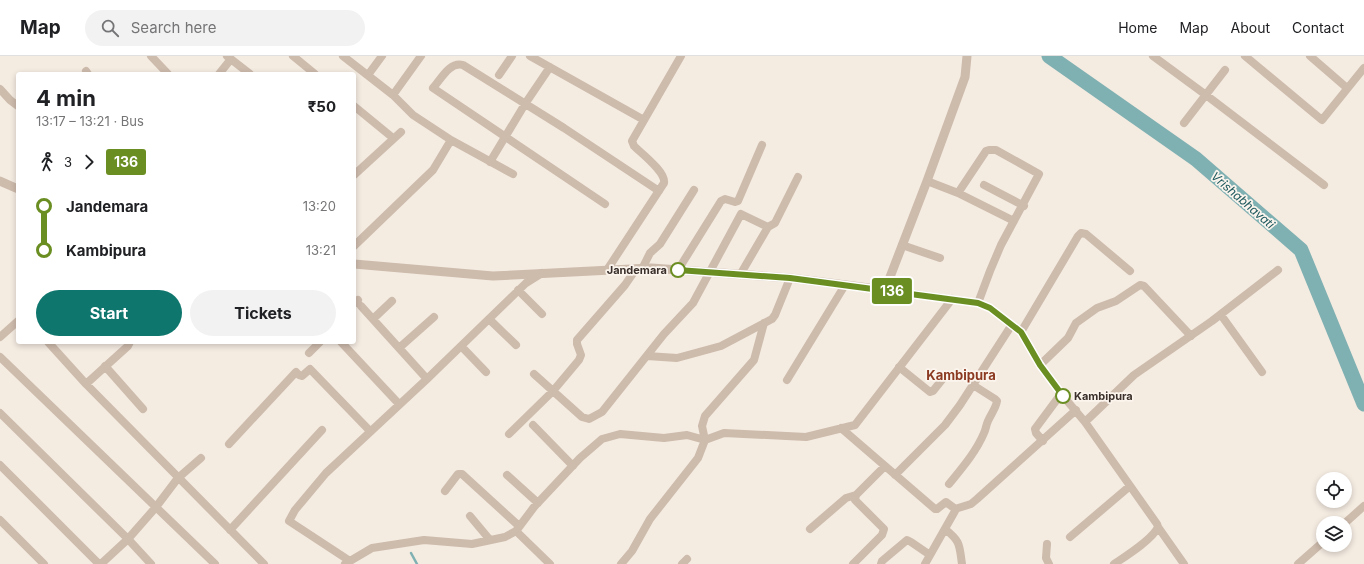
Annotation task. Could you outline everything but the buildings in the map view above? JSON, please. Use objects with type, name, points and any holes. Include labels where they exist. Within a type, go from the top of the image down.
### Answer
[{"type":"street","points":[[151,56],[166,72]]},
{"type":"street","points":[[293,56],[313,72]]},
{"type":"street","points":[[343,56],[393,95],[413,115],[451,140],[513,174]]},
{"type":"street","points":[[368,75],[382,56]]},
{"type":"street","points":[[393,95],[421,56]]},
{"type":"street","points":[[499,75],[512,56]]},
{"type":"street","points":[[530,56],[644,120]]},
{"type":"street","points":[[608,270],[665,180],[661,172],[633,144],[634,138],[681,56]]},
{"type":"street","points":[[884,290],[927,181],[965,78],[967,56]]},
{"type":"street","points":[[1153,56],[1324,185]]},
{"type":"street","points":[[1244,56],[1322,120],[1364,68]]},
{"type":"street","points":[[1310,56],[1347,88]]},
{"type":"street","points":[[220,72],[229,58],[247,72]]},
{"type":"street","points":[[605,204],[433,88],[454,64],[463,65],[659,191]]},
{"type":"street","points":[[490,162],[525,104],[550,67]]},
{"type":"street","points":[[1184,123],[1225,70]]},
{"type":"street","points":[[0,89],[16,104]]},
{"type":"street","points":[[356,108],[393,138]]},
{"type":"street","points":[[356,170],[401,132]]},
{"type":"street","points":[[356,244],[433,170],[451,140]]},
{"type":"street","points":[[678,270],[721,201],[725,199],[735,202],[738,201],[762,145]]},
{"type":"street","points":[[958,193],[986,151],[992,149],[1040,174],[1024,206],[1014,221],[990,271],[978,303]]},
{"type":"street","points":[[740,274],[768,227],[775,224],[798,177]]},
{"type":"street","points":[[0,181],[16,188]]},
{"type":"street","points":[[927,181],[958,193],[1014,221]]},
{"type":"street","points":[[984,185],[1024,206]]},
{"type":"street","points":[[509,434],[553,391],[581,358],[577,340],[625,286],[650,253],[660,244],[694,190]]},
{"type":"street","points":[[534,374],[582,417],[589,419],[602,412],[664,334],[692,303],[740,214],[768,227]]},
{"type":"street","points":[[1021,332],[1081,233],[1086,234],[1130,271]]},
{"type":"street","points":[[902,245],[940,258]]},
{"type":"street","points":[[356,264],[493,276],[608,270],[678,270],[790,278],[978,303],[990,308],[1011,326],[1021,332],[1040,365],[1061,394],[1085,422],[1184,564]]},
{"type":"street","points":[[1085,422],[1134,375],[1221,315],[1278,270]]},
{"type":"street","points":[[542,273],[518,290],[427,379],[326,473],[295,510],[289,521],[348,562],[372,548],[424,540],[472,544],[505,537],[518,528],[538,503],[573,466],[602,439],[620,434],[664,438],[688,435],[705,440],[724,433],[806,437],[855,425],[952,299]]},
{"type":"street","points":[[647,356],[674,358],[687,356],[724,345],[772,319],[790,278]]},
{"type":"street","points":[[787,380],[845,285]]},
{"type":"street","points":[[1040,365],[1068,338],[1076,323],[1097,308],[1116,301],[1140,285],[1144,286],[1191,336]]},
{"type":"street","points":[[518,290],[542,314]]},
{"type":"street","points":[[373,319],[392,301]]},
{"type":"street","points":[[358,303],[427,379]]},
{"type":"street","points":[[1221,315],[1262,372]]},
{"type":"street","points":[[399,348],[434,317]]},
{"type":"street","points":[[489,319],[516,345]]},
{"type":"street","points":[[0,337],[16,323]]},
{"type":"street","points":[[621,564],[632,551],[650,519],[696,462],[705,440],[702,426],[705,416],[754,360],[764,323]]},
{"type":"street","points":[[895,475],[945,425],[960,405],[1011,326]]},
{"type":"street","points":[[50,344],[86,384],[264,564]]},
{"type":"street","points":[[86,384],[129,344]]},
{"type":"street","points":[[309,353],[318,344]]},
{"type":"street","points":[[343,344],[399,404]]},
{"type":"street","points":[[461,346],[486,372]]},
{"type":"street","points":[[0,357],[215,564]]},
{"type":"street","points":[[105,366],[143,409]]},
{"type":"street","points":[[899,367],[930,392],[933,391],[945,376]]},
{"type":"street","points":[[229,444],[296,372],[302,376],[310,369],[370,431]]},
{"type":"street","points":[[949,484],[967,462],[976,447],[998,401],[973,385]]},
{"type":"street","points":[[1042,441],[1036,433],[1035,428],[1061,394]]},
{"type":"street","points":[[925,564],[955,509],[971,504],[977,500],[1076,410]]},
{"type":"street","points":[[0,412],[128,539],[151,564]]},
{"type":"street","points":[[533,425],[573,466]]},
{"type":"street","points":[[841,428],[935,509],[946,502],[955,509]]},
{"type":"street","points":[[230,530],[322,430]]},
{"type":"street","points":[[0,465],[100,564],[128,539],[156,507],[178,478],[201,458]]},
{"type":"street","points":[[810,529],[846,498],[856,495],[885,466]]},
{"type":"street","points":[[445,491],[458,474],[462,474],[518,528],[550,564]]},
{"type":"street","points":[[507,475],[538,503]]},
{"type":"street","points":[[1070,537],[1130,486]]},
{"type":"street","points":[[853,564],[882,534],[884,529],[855,500],[856,495]]},
{"type":"street","points":[[1352,517],[1364,506]]},
{"type":"street","points":[[470,516],[490,540]]},
{"type":"street","points":[[0,520],[44,564]]},
{"type":"street","points":[[1114,564],[1156,532],[1158,527]]},
{"type":"street","points":[[945,529],[956,538],[958,542],[962,564]]},
{"type":"street","points":[[881,564],[882,561],[907,540],[930,555]]},
{"type":"street","points":[[1047,544],[1046,558],[1049,564]]},
{"type":"street","points":[[1298,564],[1316,548]]},
{"type":"waterway","name":"Vrishabhavati","points":[[1049,56],[1196,159],[1301,250],[1364,404]]},
{"type":"waterway","points":[[411,553],[417,564]]},
{"type":"bus line","name":"136","points":[[678,270],[790,278],[978,303],[990,308],[1011,326],[1021,332],[1040,365],[1063,396]]},
{"type":"place","name":"Jandemara","points":[[678,270]]},
{"type":"place","name":"Kambipura","points":[[1063,396]]},
{"type":"district","name":"Kambipura","points":[[961,375]]}]
